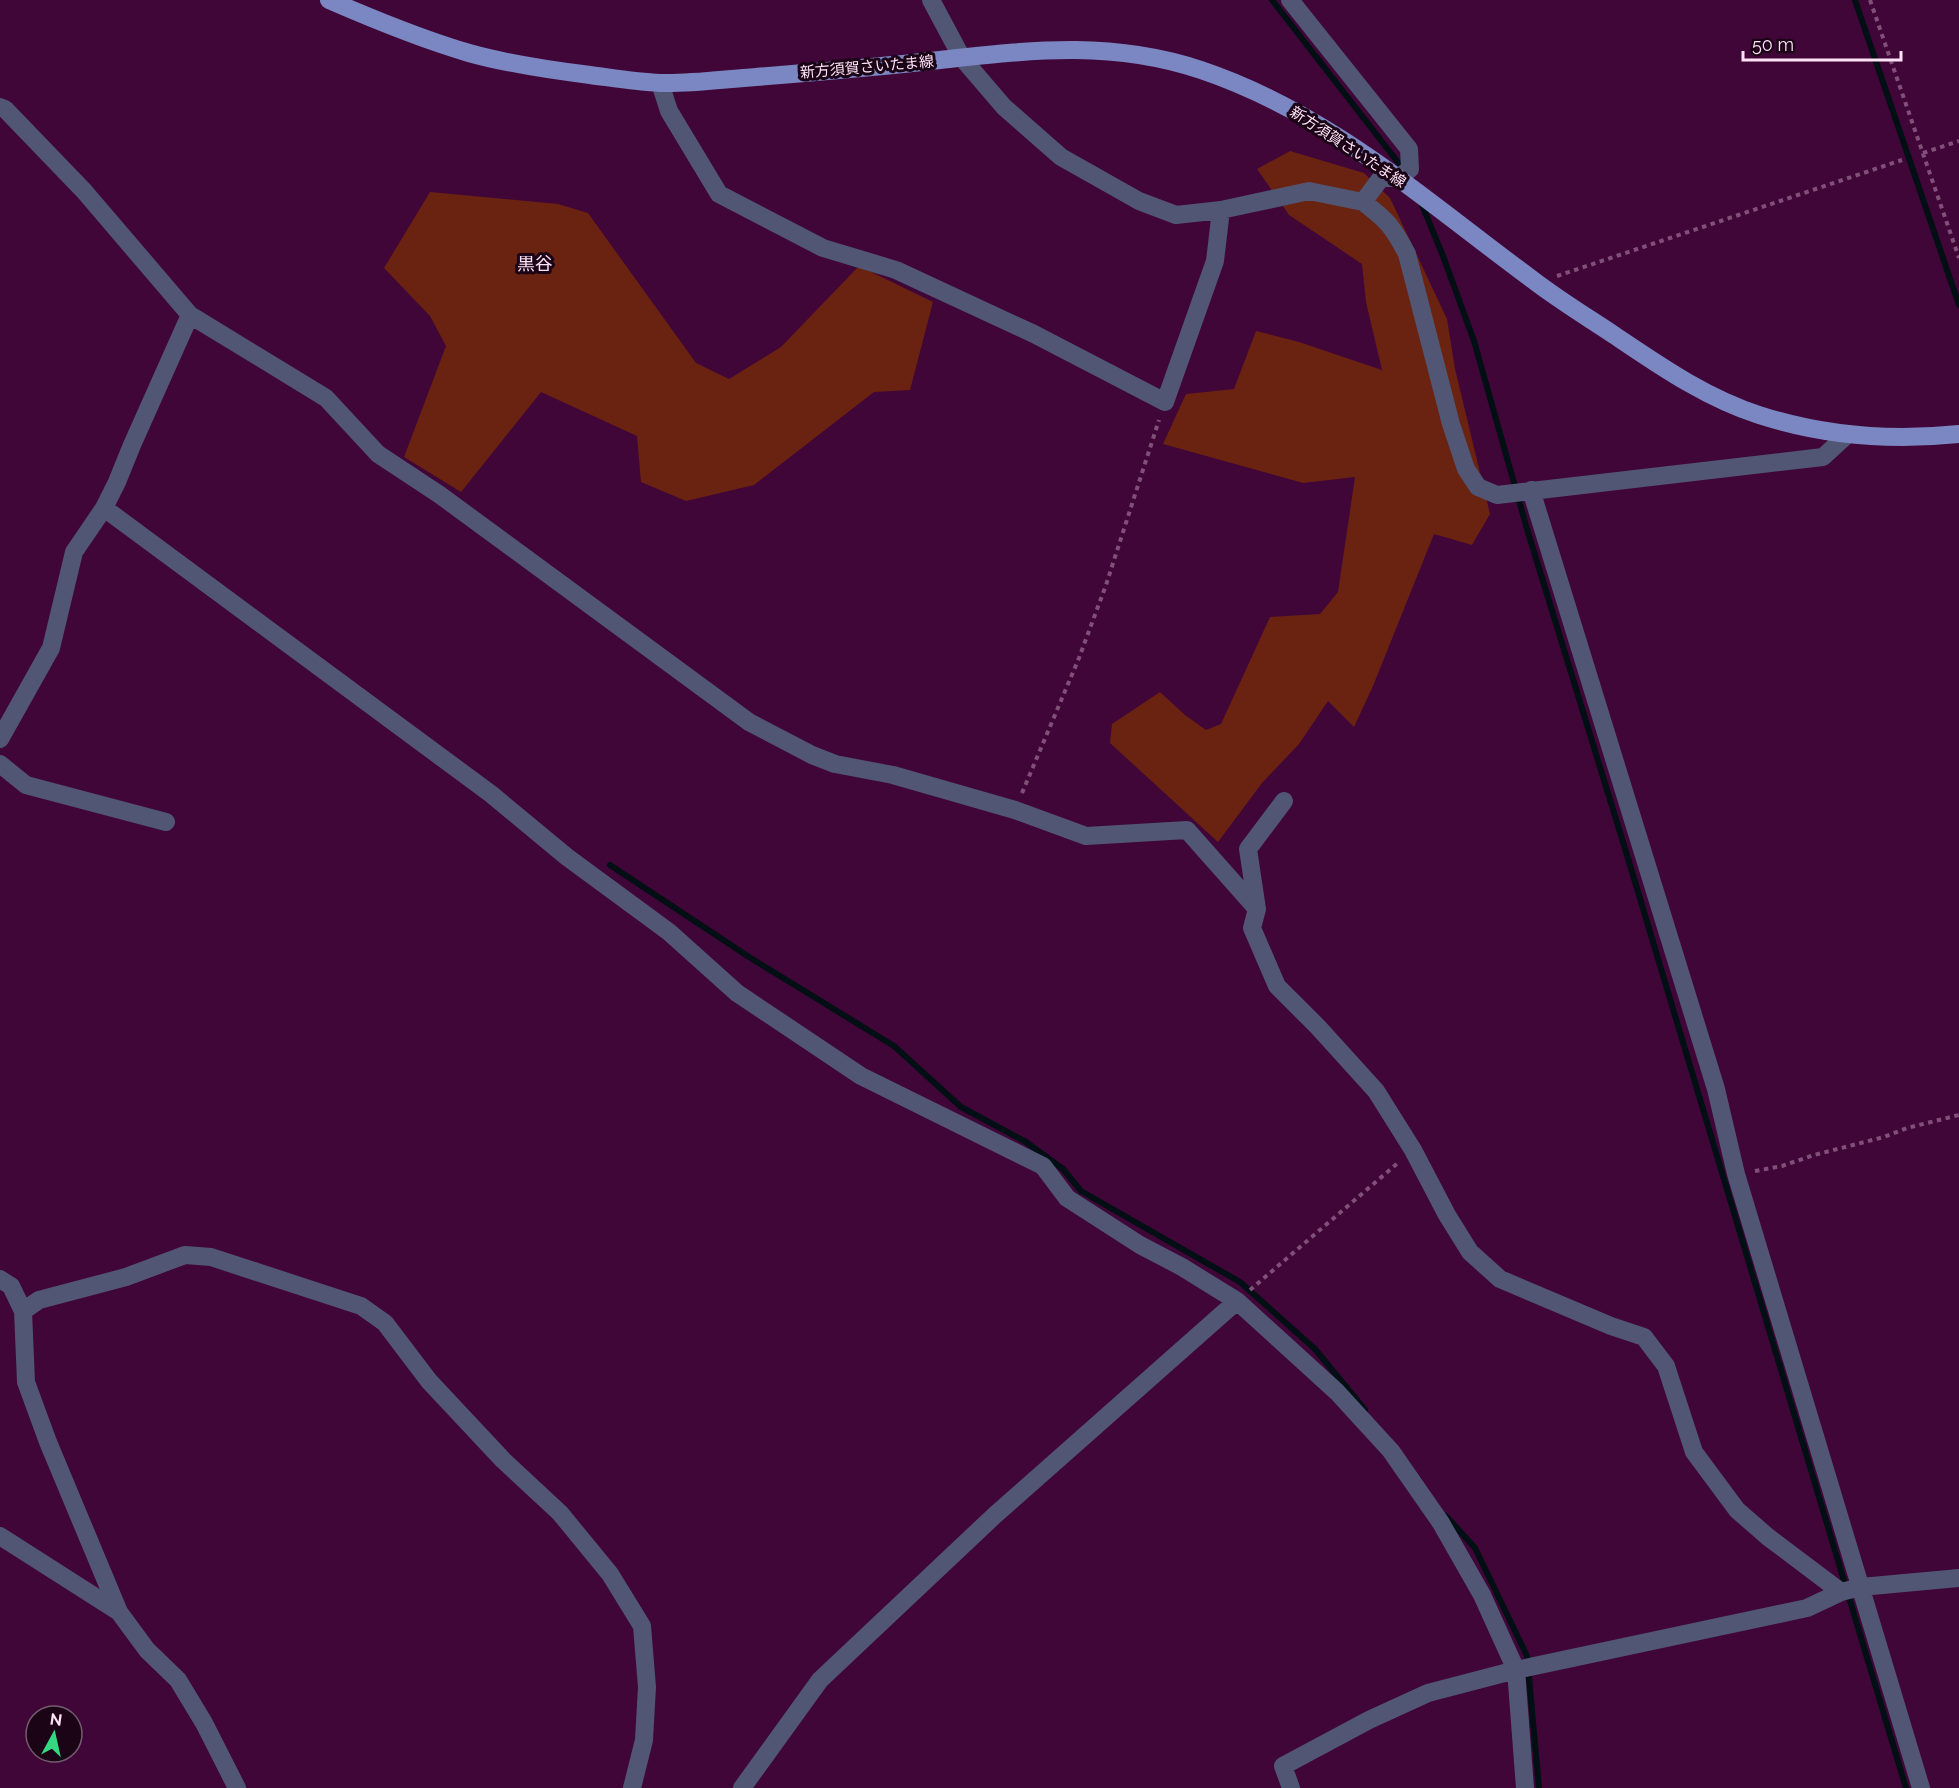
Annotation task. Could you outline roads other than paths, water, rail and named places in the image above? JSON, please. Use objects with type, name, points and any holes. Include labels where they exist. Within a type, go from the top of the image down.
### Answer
[{"type":"main road","name":"新方須賀さいたま線","points":[[329,0],[379,22],[470,53],[545,69],[660,83],[859,69],[1039,49],[1088,49],[1141,56],[1194,68],[1241,84],[1299,112],[1398,178],[1537,283],[1685,382],[1713,396],[1758,415],[1804,427],[1848,434],[1889,437],[1959,434]]},
{"type":"street","points":[[931,0],[962,58],[1004,107],[1061,157],[1139,201],[1176,215],[1221,210],[1309,191],[1363,202],[1384,217],[1394,229],[1407,254],[1451,423],[1467,468],[1478,487],[1497,495],[1823,457],[1848,434]]},
{"type":"street","points":[[1290,0],[1409,149],[1410,169],[1398,178],[1381,178],[1363,202]]},
{"type":"street","points":[[660,83],[669,111],[719,194],[823,248],[896,270],[1034,334],[1165,402],[1215,261],[1221,210]]},
{"type":"street","points":[[0,107],[5,109],[84,191],[190,315],[326,398],[378,454],[440,495],[749,722],[812,755],[835,764],[893,775],[1016,810],[1086,836],[1187,830],[1257,909]]},
{"type":"street","points":[[0,738],[51,648],[74,552],[104,508],[117,482],[190,315]]},
{"type":"street","points":[[1531,490],[1716,1089],[1736,1174],[1922,1788]]},
{"type":"street","points":[[104,508],[491,794],[567,857],[669,932],[737,993],[861,1076],[1043,1166],[1067,1198],[1140,1245],[1182,1267],[1237,1301],[1337,1392],[1390,1451],[1441,1523],[1482,1595],[1516,1671],[1526,1788]]},
{"type":"street","points":[[0,764],[26,785],[166,822]]},
{"type":"street","points":[[1284,801],[1248,849],[1257,909],[1252,928],[1277,986],[1376,1091],[1413,1150],[1447,1215],[1470,1252],[1500,1280],[1611,1326],[1644,1337],[1666,1366],[1694,1452],[1737,1510],[1768,1537],[1841,1592]]},
{"type":"street","points":[[23,1311],[39,1300],[126,1277],[185,1255],[211,1257],[361,1306],[385,1323],[429,1381],[503,1460],[560,1513],[610,1574],[642,1626],[647,1687],[645,1730],[632,1788]]},
{"type":"street","points":[[0,1279],[11,1286],[23,1311],[26,1382],[48,1442],[119,1612],[147,1650],[178,1680],[204,1723],[237,1788]]},
{"type":"street","points":[[742,1788],[820,1680],[995,1515],[1237,1301]]},
{"type":"street","points":[[0,1536],[119,1612]]},
{"type":"street","points":[[1291,1788],[1283,1766],[1369,1720],[1428,1693],[1516,1671],[1807,1608],[1841,1592],[1861,1587],[1959,1578]]},
{"type":"waterway","points":[[1272,0],[1404,170]]},
{"type":"waterway","points":[[1855,0],[1959,305]]},
{"type":"waterway","points":[[1420,200],[1474,341],[1527,529],[1906,1788]]},
{"type":"waterway","points":[[610,865],[749,957],[894,1046],[961,1107],[1026,1142],[1063,1169],[1081,1191],[1240,1282],[1315,1349],[1365,1410]]},
{"type":"waterway","points":[[1446,1516],[1475,1548],[1527,1656],[1539,1788]]},
{"type":"district","name":"黒谷","points":[[535,264]]}]
